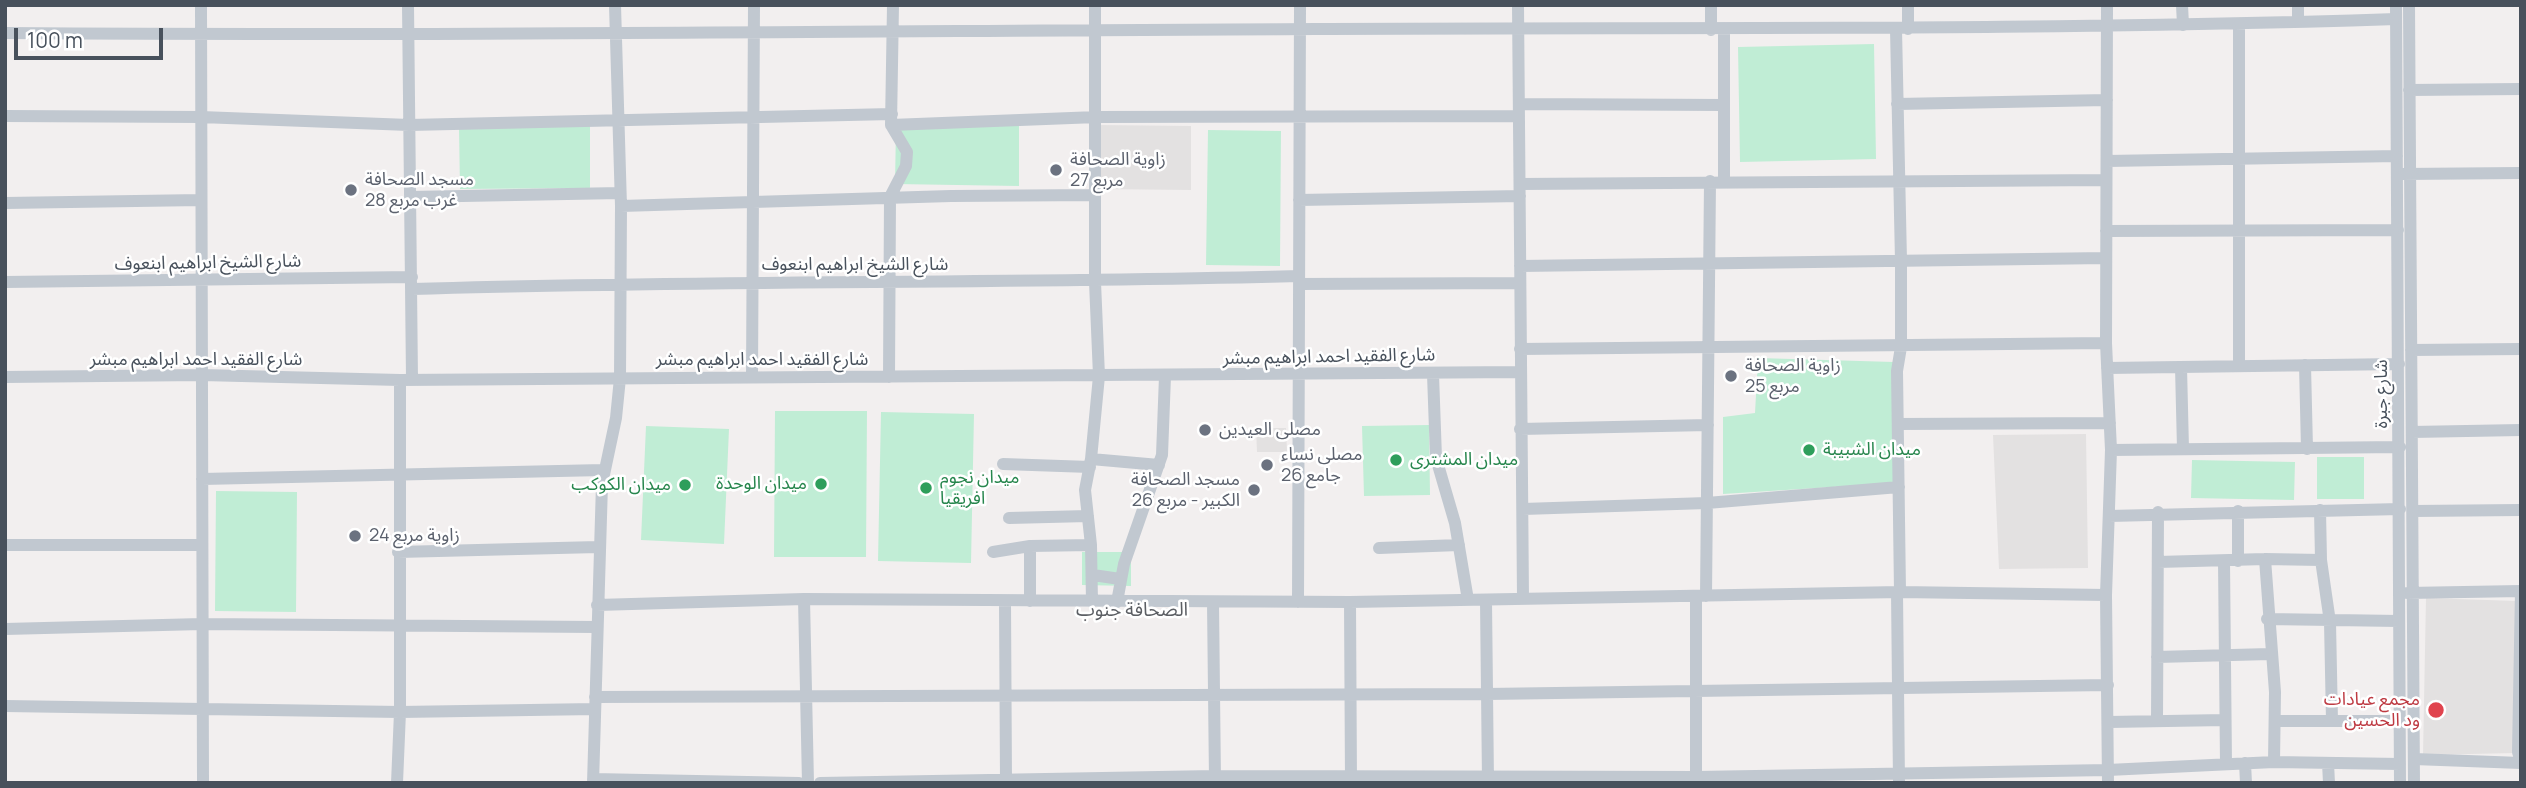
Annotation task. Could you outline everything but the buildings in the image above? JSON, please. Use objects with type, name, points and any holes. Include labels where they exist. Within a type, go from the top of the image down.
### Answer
[{"type":"street","points":[[201,5],[203,783]]},
{"type":"street","points":[[397,783],[400,712],[399,477],[412,283],[408,5]]},
{"type":"street","points":[[615,5],[620,199],[620,378],[617,418],[603,470],[598,547],[593,781],[799,783]]},
{"type":"street","points":[[752,377],[751,116],[754,5]]},
{"type":"street","points":[[889,377],[890,197],[906,166],[907,152],[892,120],[893,5]]},
{"type":"street","points":[[1092,601],[1093,575],[1085,489],[1091,463],[1099,376],[1095,282],[1095,5]]},
{"type":"street","points":[[1298,602],[1300,5]]},
{"type":"street","points":[[1518,5],[1523,598]]},
{"type":"street","points":[[1697,780],[1696,691],[1707,503],[1709,263],[1724,105],[1717,30],[1711,5]]},
{"type":"street","points":[[1899,778],[1898,371],[1901,346],[1901,261],[1897,104],[1902,29],[1908,5]]},
{"type":"street","points":[[2107,5],[2106,343],[2111,450],[2106,595],[2108,776]]},
{"type":"street","points":[[2182,5],[2183,25]]},
{"type":"street","points":[[2298,5],[2298,22]]},
{"type":"street","name":"شارع جبرة","points":[[2396,5],[2396,156],[2403,174],[2411,350],[2412,432],[2406,510],[2406,593],[2414,783]]},
{"type":"street","name":"شارع جبرة","points":[[2406,510],[2400,447],[2398,230],[2409,90],[2409,5]]},
{"type":"street","points":[[5,33],[408,35],[1518,28],[1902,29],[2396,19]]},
{"type":"street","points":[[2239,24],[2242,231],[2239,366]]},
{"type":"street","points":[[2409,90],[2521,89]]},
{"type":"street","points":[[1897,104],[2107,100]]},
{"type":"street","points":[[5,117],[201,117],[409,125],[751,116],[892,120],[1300,117],[1724,105]]},
{"type":"street","points":[[2107,160],[2396,156]]},
{"type":"street","points":[[2403,174],[2521,173]]},
{"type":"street","points":[[1299,200],[1717,181],[2106,180]]},
{"type":"street","points":[[410,197],[752,201],[1095,195]]},
{"type":"street","points":[[5,203],[201,200]]},
{"type":"street","points":[[2106,231],[2398,230]]},
{"type":"street","points":[[1520,266],[2106,258]]},
{"type":"street","name":"شارع الشيخ ابراهيم ابنعوف","points":[[5,282],[1520,282]]},
{"type":"street","points":[[1520,349],[2106,343]]},
{"type":"street","points":[[2411,350],[2521,349]]},
{"type":"street","points":[[2305,365],[2306,449]]},
{"type":"street","points":[[2107,368],[2399,365]]},
{"type":"street","points":[[2181,367],[2183,449]]},
{"type":"street","name":"شارع الفقيد احمد ابراهيم مبشر","points":[[5,377],[406,379],[1520,372]]},
{"type":"street","points":[[1433,374],[1436,458],[1459,545],[1468,600]]},
{"type":"street","points":[[1117,602],[1120,579],[1163,448],[1165,376]]},
{"type":"street","points":[[1898,424],[2109,423]]},
{"type":"street","points":[[1520,429],[1708,425]]},
{"type":"street","points":[[2412,432],[2521,430]]},
{"type":"street","points":[[2111,450],[2400,447]]},
{"type":"street","points":[[1003,464],[1159,465]]},
{"type":"street","points":[[202,480],[603,470]]},
{"type":"street","points":[[1523,509],[1707,503],[1899,487]]},
{"type":"street","points":[[2320,510],[2321,561],[2330,622],[2332,721]]},
{"type":"street","points":[[2109,516],[2158,512],[2521,510]]},
{"type":"street","points":[[2238,511],[2238,561]]},
{"type":"street","points":[[2157,721],[2158,512]]},
{"type":"street","points":[[1009,518],[1088,516]]},
{"type":"street","points":[[5,545],[202,545]]},
{"type":"street","points":[[993,552],[1030,546],[1091,545]]},
{"type":"street","points":[[1379,548],[1459,545]]},
{"type":"street","points":[[1030,546],[1030,601]]},
{"type":"street","points":[[398,552],[598,547]]},
{"type":"street","points":[[2158,562],[2265,559],[2321,561]]},
{"type":"street","points":[[2265,559],[2276,721],[2274,762]]},
{"type":"street","points":[[2224,561],[2225,764]]},
{"type":"street","points":[[1093,575],[1120,579]]},
{"type":"street","points":[[2406,593],[2521,591],[2518,755],[2521,762],[2414,759]]},
{"type":"street","points":[[597,605],[804,599],[1213,603],[1486,601],[1523,598],[1899,592],[2106,595]]},
{"type":"street","name":"شارع جبرة","points":[[2400,783],[2399,621],[2406,593]]},
{"type":"street","points":[[804,599],[808,783]]},
{"type":"street","points":[[1005,601],[1006,781]]},
{"type":"street","points":[[1486,601],[1488,779]]},
{"type":"street","points":[[1350,602],[1351,779]]},
{"type":"street","points":[[1213,603],[1215,779]]},
{"type":"street","points":[[2267,619],[2399,621]]},
{"type":"street","points":[[5,628],[202,624],[399,628],[596,627]]},
{"type":"street","points":[[2157,657],[2270,654]]},
{"type":"street","points":[[5,706],[400,712],[804,695],[1487,694],[2108,685]]},
{"type":"street","points":[[2109,722],[2225,720]]},
{"type":"street","points":[[2276,721],[2400,721]]},
{"type":"street","points":[[820,783],[2108,776],[2160,767],[2245,762],[2400,764]]},
{"type":"street","points":[[2245,762],[2246,783]]},
{"type":"street","points":[[2328,763],[2329,783]]},
{"type":"street","points":[[2160,767],[2162,783]]},
{"type":"shaded area","points":[[1097,125],[1191,126],[1191,190],[1097,189]]},
{"type":"shaded area","points":[[1256,428],[1286,428],[1287,452],[1257,452]]},
{"type":"shaded area","points":[[2086,434],[2088,568],[1999,569],[1993,435]]},
{"type":"shaded area","points":[[2426,598],[2517,601],[2516,753],[2423,755]]},
{"type":"green space","points":[[1874,44],[1876,159],[1740,162],[1738,47]]},
{"type":"green space","points":[[1019,125],[1019,186],[895,184],[896,127]]},
{"type":"green space","points":[[590,126],[590,188],[460,189],[459,127]]},
{"type":"green space","points":[[1208,130],[1281,131],[1280,266],[1206,265]]},
{"type":"green space","name":"ميدان الشبيبة","points":[[1758,358],[1894,362],[1895,483],[1723,494],[1723,417],[1755,413]]},
{"type":"green space","name":"ميدان الوحدة","points":[[775,411],[867,411],[866,557],[774,557]]},
{"type":"green space","name":"ميدان نجوم افريقيا","points":[[881,412],[974,414],[971,563],[878,561]]},
{"type":"green space","name":"ميدان المشترى","points":[[1429,425],[1430,495],[1364,496],[1362,426]]},
{"type":"green space","name":"ميدان الكوكب","points":[[646,426],[729,429],[724,544],[641,540]]},
{"type":"green space","points":[[2317,457],[2364,457],[2364,499],[2317,499]]},
{"type":"green space","points":[[2192,460],[2295,462],[2294,500],[2191,498]]},
{"type":"green space","points":[[216,491],[297,492],[296,612],[215,611]]},
{"type":"green space","points":[[1082,552],[1131,552],[1131,586],[1082,585]]},
{"type":"place","name":"زاوية الصحافة مربع 27","points":[[1056,170]]},
{"type":"place","name":"مسجد الصحافة غرب مربع 28","points":[[351,190]]},
{"type":"place","name":"زاوية الصحافة مربع 25","points":[[1731,376]]},
{"type":"place","name":"مصلى العيدين","points":[[1205,430]]},
{"type":"place","name":"ميدان الشبيبة","points":[[1809,450]]},
{"type":"place","name":"ميدان المشترى","points":[[1396,460]]},
{"type":"place","name":"مصلى نساء جامع 26","points":[[1267,465]]},
{"type":"place","name":"ميدان الوحدة","points":[[821,484]]},
{"type":"place","name":"ميدان الكوكب","points":[[685,485]]},
{"type":"place","name":"ميدان نجوم افريقيا","points":[[926,488]]},
{"type":"place","name":"مسجد الصحافة الكبير - مربع 26","points":[[1254,490]]},
{"type":"place","name":"زاوية مربع 24","points":[[355,536]]},
{"type":"place","name":"مجمع عيادات ود الحسين","points":[[2436,710]]},
{"type":"district","name":"الصحافة جنوب","points":[[1132,611]]}]
